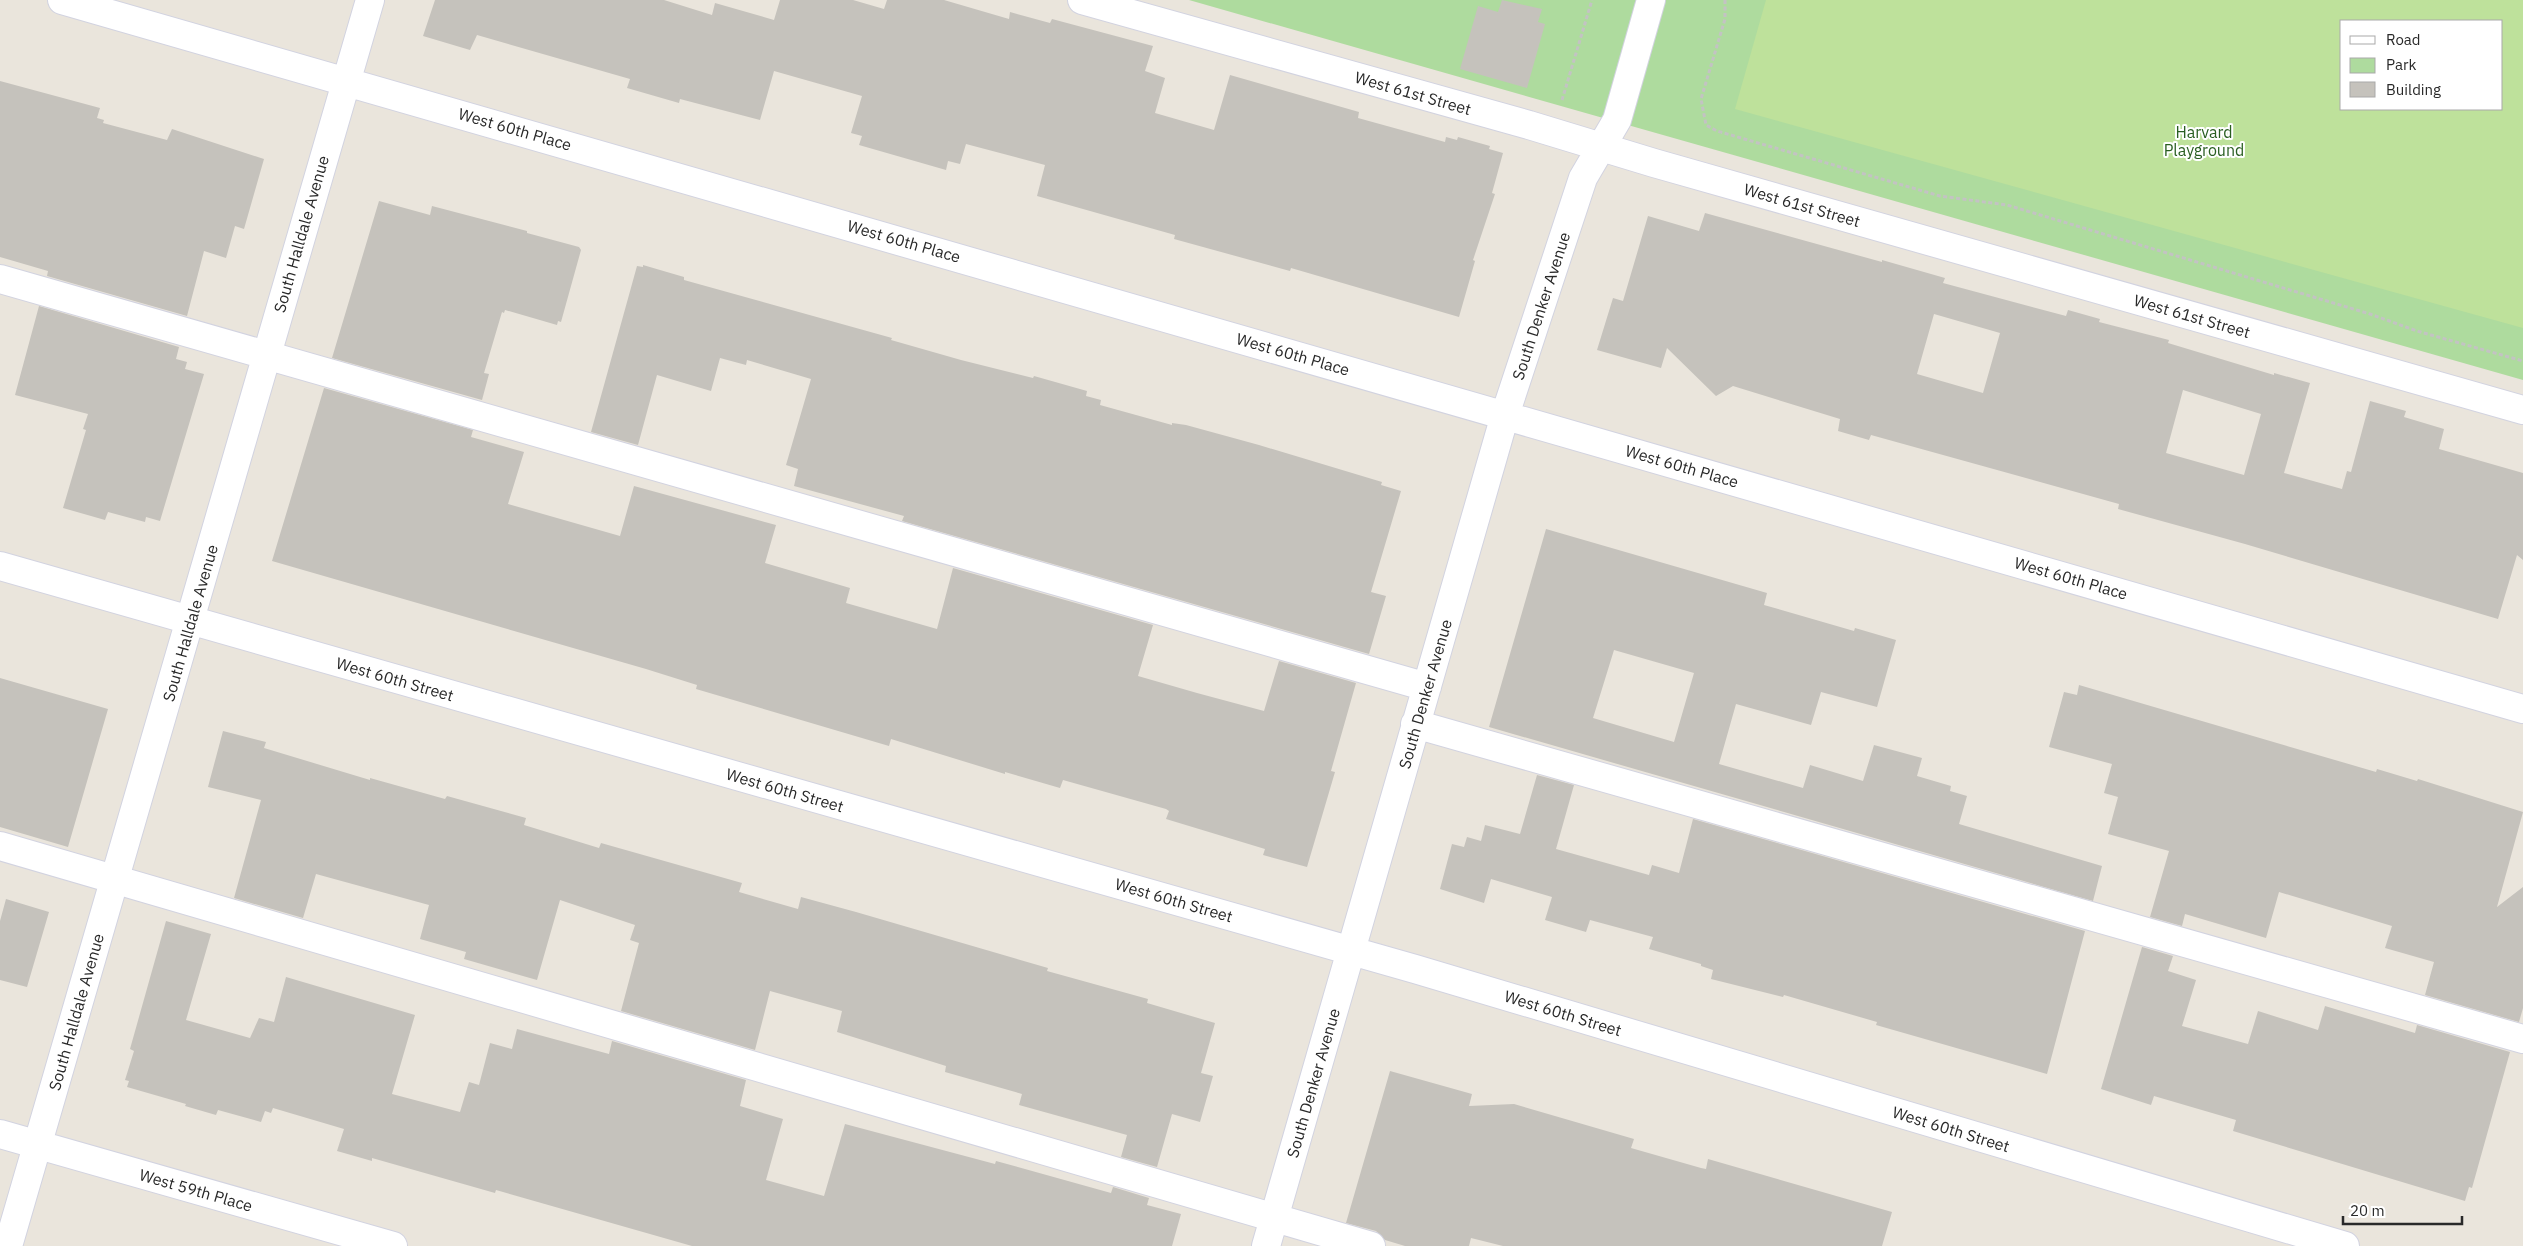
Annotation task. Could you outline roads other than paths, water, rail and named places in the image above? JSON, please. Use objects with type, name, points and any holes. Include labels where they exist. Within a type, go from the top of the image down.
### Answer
[{"type":"street","name":"West 60th Place","points":[[62,0],[346,80],[2523,709]]},
{"type":"street","name":"South Halldale Avenue","points":[[8,1246],[370,0]]},
{"type":"street","name":"West 61st Street","points":[[1082,0],[1536,127],[1601,148],[2523,410]]},
{"type":"street","name":"South Denker Avenue","points":[[1266,1246],[1505,415],[1583,178],[1617,120],[1651,0]]},
{"type":"street","points":[[0,279],[1427,687]]},
{"type":"street","name":"West 60th Street","points":[[0,566],[1351,950],[2345,1246]]},
{"type":"street","points":[[1416,724],[2523,1039]]},
{"type":"street","points":[[0,846],[1371,1246]]},
{"type":"street","name":"West 59th Place","points":[[0,1134],[393,1246]]},
{"type":"park label","name":"Harvard Playground","points":[[2204,141]]}]
